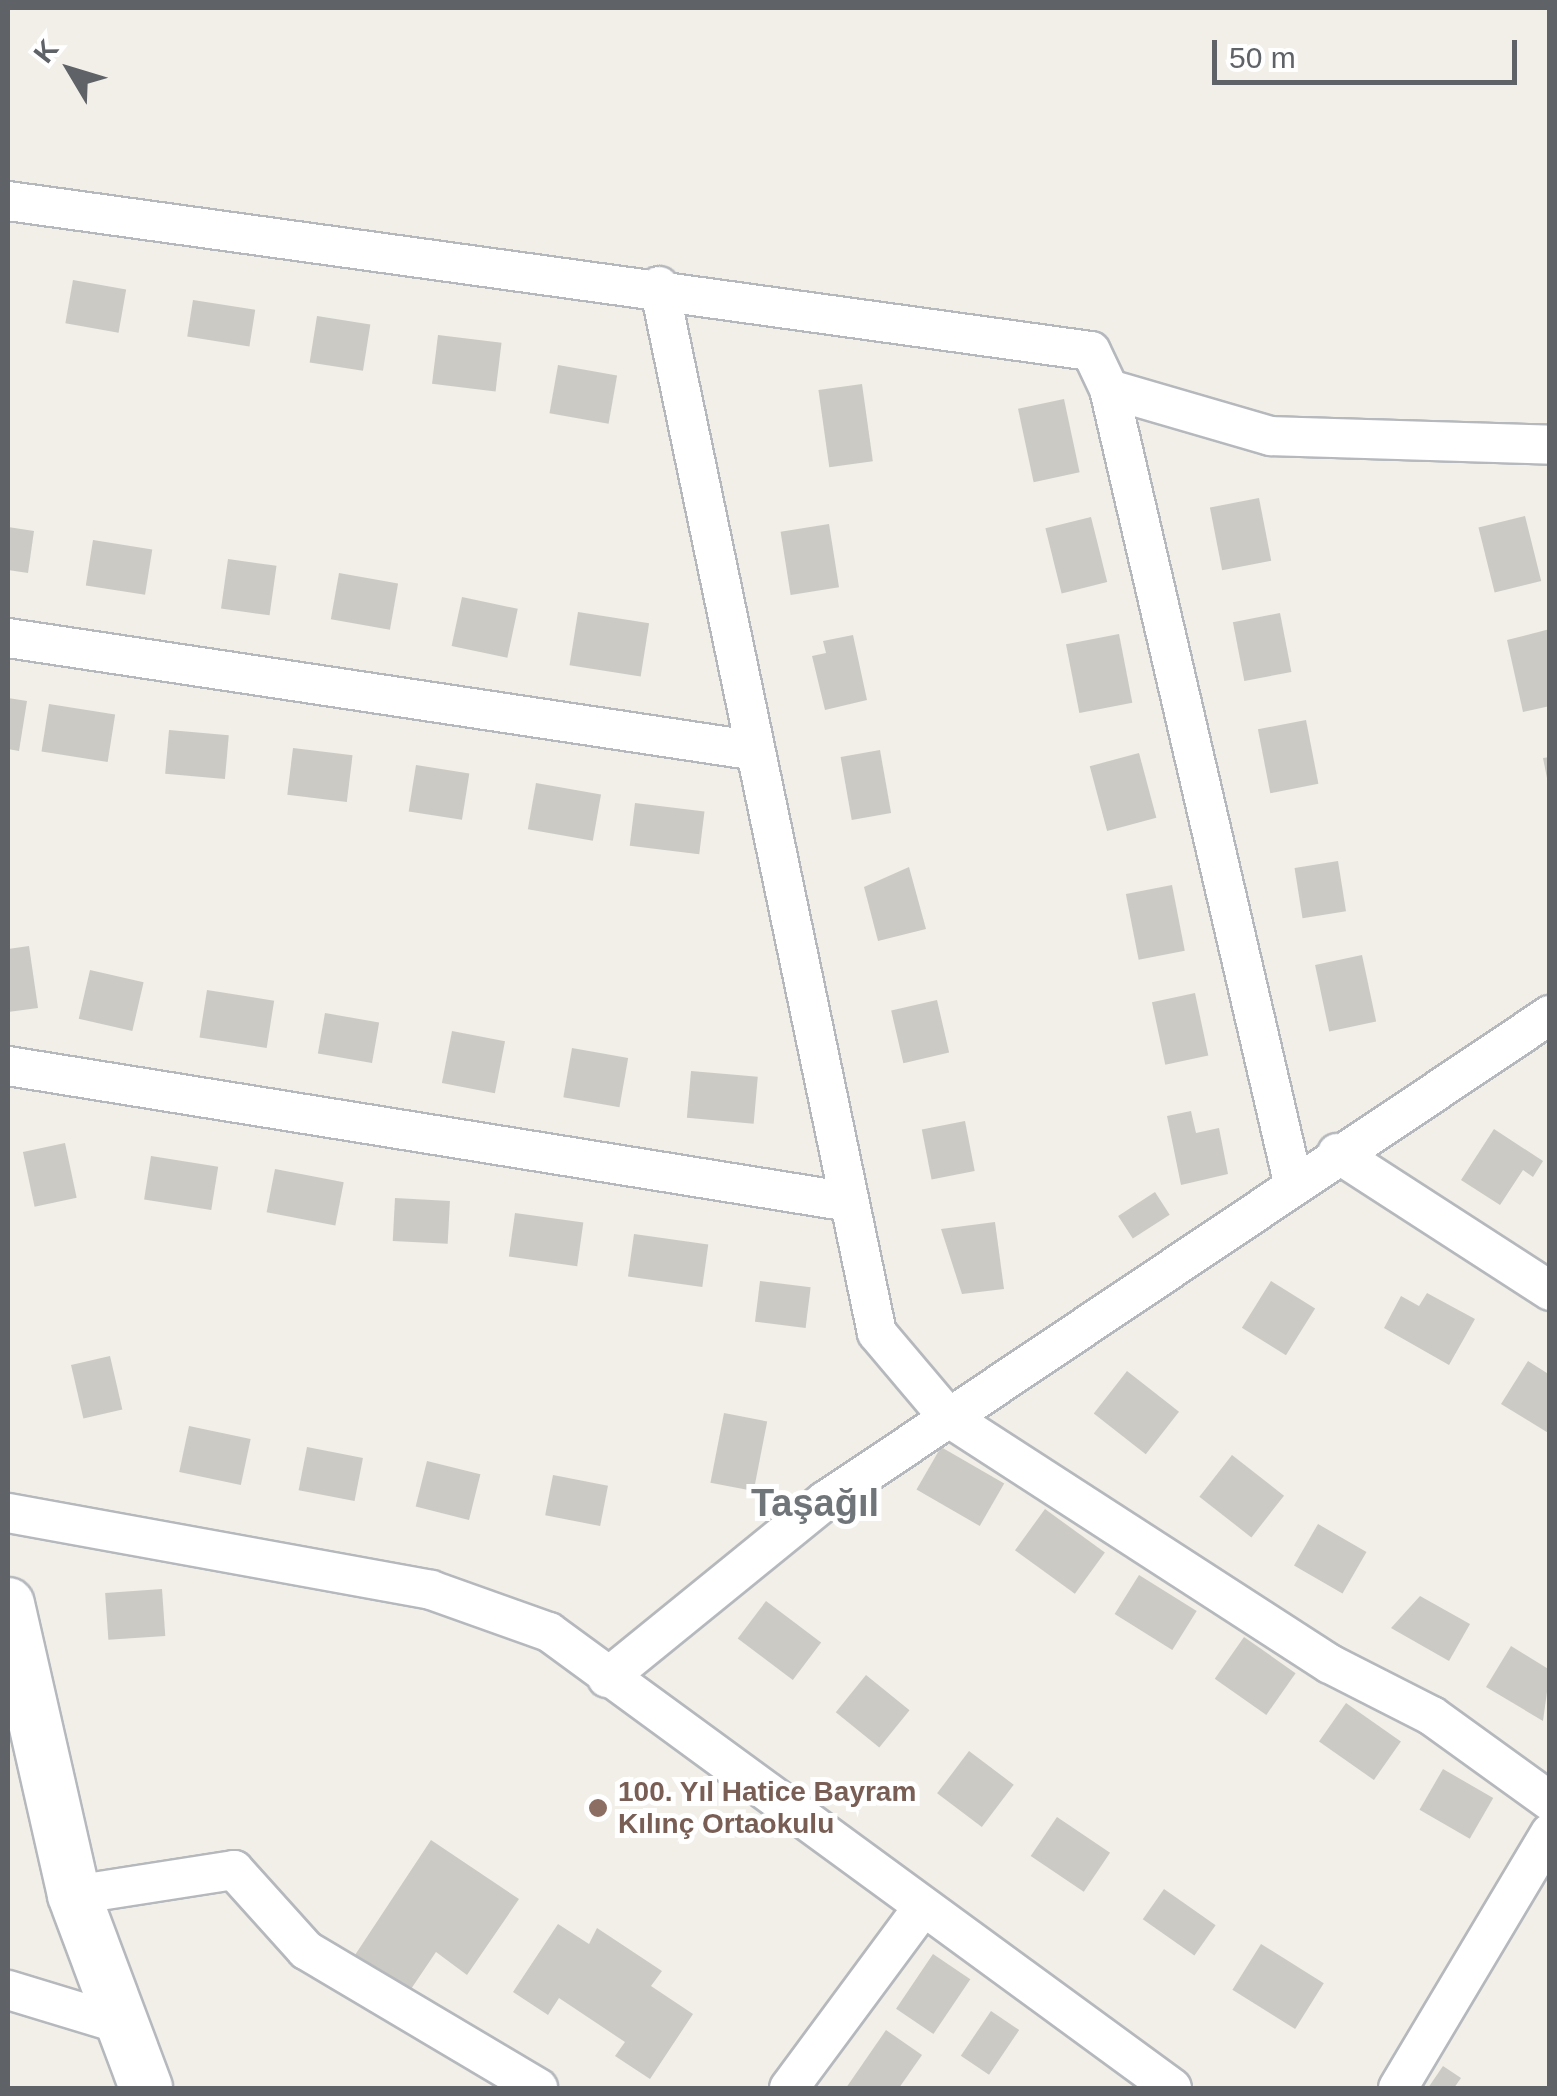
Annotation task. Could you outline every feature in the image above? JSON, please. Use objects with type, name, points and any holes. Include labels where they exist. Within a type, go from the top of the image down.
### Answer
[{"type":"street","points":[[8,201],[659,286],[1092,352],[1109,388],[1293,1182]]},
{"type":"street","points":[[659,286],[843,1201],[877,1332],[948,1417],[1330,1664],[1432,1716],[1550,1801]]},
{"type":"street","points":[[1109,388],[1271,436],[1550,445]]},
{"type":"street","points":[[8,638],[750,750]]},
{"type":"street","points":[[608,1678],[824,1501],[1337,1152],[1550,1015]]},
{"type":"street","points":[[8,1066],[843,1201]]},
{"type":"street","points":[[1337,1152],[1550,1291]]},
{"type":"street","points":[[8,1513],[431,1590],[549,1632],[1172,2088]]},
{"type":"street","points":[[8,1604],[74,1895],[146,2088]]},
{"type":"street","points":[[1398,2088],[1550,1834]]},
{"type":"street","points":[[74,1895],[234,1870],[306,1950],[538,2088]]},
{"type":"street","points":[[789,2088],[923,1907]]},
{"type":"street","points":[[8,1990],[123,2025]]},
{"type":"building","points":[[73,280],[126,289],[119,333],[65,323]]},
{"type":"building","points":[[193,300],[255,310],[249,346],[187,337]]},
{"type":"building","points":[[317,316],[370,324],[363,371],[310,362]]},
{"type":"building","points":[[438,335],[502,343],[496,391],[432,384]]},
{"type":"building","points":[[558,365],[617,375],[609,424],[549,413]]},
{"type":"building","points":[[862,384],[873,461],[829,467],[818,390]]},
{"type":"building","points":[[1064,399],[1080,472],[1034,482],[1018,409]]},
{"type":"building","points":[[1259,498],[1271,561],[1222,570],[1210,508]]},
{"type":"building","points":[[1525,516],[1541,581],[1495,593],[1478,528]]},
{"type":"building","points":[[1091,517],[1107,582],[1062,593],[1045,528]]},
{"type":"building","points":[[829,524],[839,587],[791,595],[781,532]]},
{"type":"building","points":[[8,527],[34,531],[28,573],[8,570]]},
{"type":"building","points":[[93,540],[152,549],[145,595],[86,585]]},
{"type":"building","points":[[228,559],[277,566],[270,615],[221,609]]},
{"type":"building","points":[[339,573],[398,583],[390,630],[331,619]]},
{"type":"building","points":[[462,597],[518,609],[507,658],[452,646]]},
{"type":"building","points":[[578,612],[649,623],[641,677],[570,665]]},
{"type":"building","points":[[1280,613],[1291,672],[1244,681],[1233,622]]},
{"type":"building","points":[[1550,629],[1550,706],[1523,712],[1507,640]]},
{"type":"building","points":[[1119,634],[1132,703],[1079,713],[1066,644]]},
{"type":"building","points":[[853,635],[867,700],[825,710],[812,656],[826,653],[823,641]]},
{"type":"building","points":[[8,698],[27,701],[19,751],[8,749]]},
{"type":"building","points":[[49,704],[115,714],[108,762],[41,751]]},
{"type":"building","points":[[1306,720],[1318,784],[1270,793],[1258,729]]},
{"type":"building","points":[[169,730],[229,735],[225,779],[165,774]]},
{"type":"building","points":[[293,748],[353,755],[347,802],[287,795]]},
{"type":"building","points":[[880,750],[891,813],[852,820],[841,757]]},
{"type":"building","points":[[1139,753],[1156,818],[1107,831],[1090,766]]},
{"type":"building","points":[[1550,757],[1550,782],[1548,783],[1543,758]]},
{"type":"building","points":[[416,765],[469,773],[462,820],[409,811]]},
{"type":"building","points":[[536,783],[601,794],[593,841],[528,829]]},
{"type":"building","points":[[635,803],[704,812],[699,854],[630,846]]},
{"type":"building","points":[[1338,861],[1346,911],[1303,918],[1295,868]]},
{"type":"building","points":[[909,867],[926,929],[878,941],[864,887]]},
{"type":"building","points":[[1172,885],[1185,951],[1139,960],[1126,894]]},
{"type":"building","points":[[29,946],[38,1008],[8,1012],[8,949]]},
{"type":"building","points":[[1362,955],[1376,1022],[1329,1031],[1315,965]]},
{"type":"building","points":[[90,970],[144,982],[132,1031],[79,1019]]},
{"type":"building","points":[[207,990],[274,1001],[267,1048],[199,1037]]},
{"type":"building","points":[[1195,993],[1208,1056],[1165,1065],[1152,1002]]},
{"type":"building","points":[[937,1000],[949,1053],[903,1063],[891,1011]]},
{"type":"building","points":[[325,1013],[379,1023],[372,1063],[318,1053]]},
{"type":"building","points":[[452,1031],[505,1041],[495,1093],[442,1083]]},
{"type":"building","points":[[572,1048],[628,1058],[619,1107],[563,1097]]},
{"type":"building","points":[[691,1071],[758,1077],[754,1124],[687,1118]]},
{"type":"building","points":[[1191,1111],[1196,1133],[1219,1128],[1228,1174],[1181,1185],[1167,1116]]},
{"type":"building","points":[[965,1121],[975,1171],[932,1179],[922,1129]]},
{"type":"building","points":[[1494,1129],[1543,1161],[1533,1177],[1523,1170],[1500,1205],[1461,1180]]},
{"type":"building","points":[[65,1143],[77,1198],[35,1207],[23,1152]]},
{"type":"building","points":[[151,1156],[218,1167],[211,1210],[144,1199]]},
{"type":"building","points":[[275,1169],[344,1182],[335,1226],[267,1212]]},
{"type":"building","points":[[1155,1192],[1170,1215],[1133,1239],[1118,1216]]},
{"type":"building","points":[[395,1198],[450,1201],[448,1244],[393,1241]]},
{"type":"building","points":[[515,1213],[583,1223],[577,1266],[509,1257]]},
{"type":"building","points":[[995,1222],[1004,1289],[962,1294],[941,1229]]},
{"type":"building","points":[[634,1234],[708,1244],[702,1287],[628,1277]]},
{"type":"building","points":[[760,1281],[811,1287],[806,1328],[755,1322]]},
{"type":"building","points":[[1271,1281],[1315,1309],[1286,1355],[1242,1328]]},
{"type":"building","points":[[1427,1293],[1475,1319],[1449,1365],[1384,1328],[1401,1296],[1419,1306]]},
{"type":"building","points":[[110,1356],[122,1410],[83,1419],[71,1365]]},
{"type":"building","points":[[1528,1361],[1550,1375],[1550,1434],[1501,1404]]},
{"type":"building","points":[[1127,1371],[1179,1412],[1146,1454],[1094,1414]]},
{"type":"building","points":[[724,1413],[767,1421],[754,1491],[710,1483]]},
{"type":"building","points":[[189,1426],[251,1439],[241,1485],[179,1472]]},
{"type":"building","points":[[307,1447],[363,1458],[355,1501],[299,1490]]},
{"type":"building","points":[[941,1447],[1004,1484],[980,1526],[916,1489]]},
{"type":"building","points":[[1232,1455],[1284,1496],[1251,1537],[1199,1497]]},
{"type":"building","points":[[427,1461],[480,1474],[469,1520],[416,1507]]},
{"type":"building","points":[[553,1475],[608,1486],[600,1526],[545,1515]]},
{"type":"building","points":[[1045,1509],[1105,1552],[1075,1594],[1015,1550]]},
{"type":"building","points":[[1318,1524],[1366,1552],[1342,1594],[1294,1566]]},
{"type":"building","points":[[1139,1575],[1197,1611],[1172,1650],[1115,1614]]},
{"type":"building","points":[[162,1589],[165,1636],[108,1640],[105,1593]]},
{"type":"building","points":[[1420,1596],[1470,1624],[1449,1661],[1391,1628]]},
{"type":"building","points":[[766,1601],[821,1643],[793,1680],[738,1639]]},
{"type":"building","points":[[1244,1637],[1296,1673],[1266,1715],[1215,1679]]},
{"type":"building","points":[[1511,1646],[1550,1670],[1543,1721],[1486,1687]]},
{"type":"building","points":[[866,1675],[910,1710],[879,1748],[836,1712]]},
{"type":"building","points":[[1346,1703],[1401,1741],[1374,1780],[1319,1742]]},
{"type":"building","points":[[969,1751],[1014,1785],[982,1827],[937,1793]]},
{"type":"building","points":[[1443,1769],[1493,1798],[1470,1839],[1420,1810]]},
{"type":"building","points":[[1057,1817],[1110,1853],[1084,1892],[1031,1856]]},
{"type":"building","points":[[431,1840],[519,1899],[467,1975],[436,1952],[409,1992],[355,1955]]},
{"type":"building","points":[[1164,1889],[1216,1925],[1194,1955],[1143,1919]]},
{"type":"building","points":[[558,1924],[589,1944],[597,1928],[662,1971],[651,1986],[693,2014],[650,2079],[615,2056],[625,2042],[559,1998],[548,2015],[513,1992]]},
{"type":"building","points":[[1261,1944],[1324,1983],[1295,2029],[1232,1990]]},
{"type":"building","points":[[933,1954],[970,1979],[933,2034],[896,2009]]},
{"type":"building","points":[[991,2011],[1019,2030],[989,2075],[961,2056]]},
{"type":"building","points":[[886,2030],[922,2055],[899,2088],[846,2088]]},
{"type":"building","points":[[1443,2066],[1461,2078],[1454,2088],[1428,2088]]},
{"type":"place","name":"100. Yıl Hatice Bayram Kılınç Ortaokulu","points":[[598,1808]]},
{"type":"district","name":"Taşağıl","points":[[815,1504]]}]
